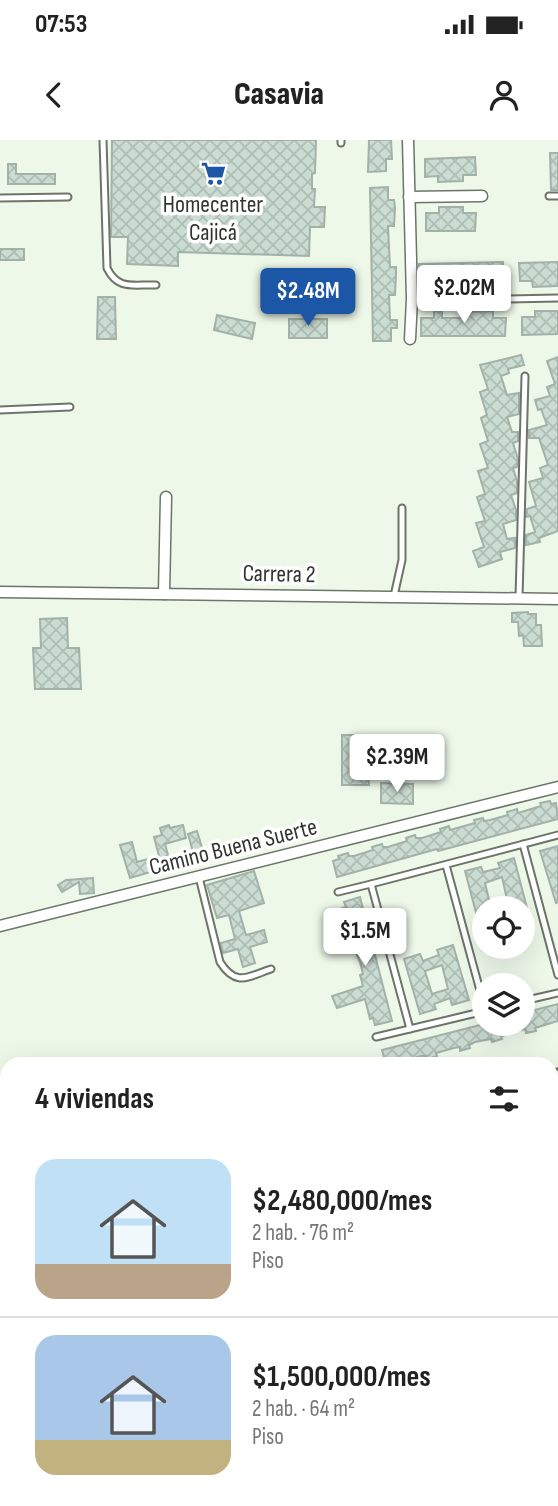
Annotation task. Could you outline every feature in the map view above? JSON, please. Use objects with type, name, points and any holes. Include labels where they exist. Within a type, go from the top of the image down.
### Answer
[{"type":"street","points":[[408,140],[412,299],[410,339]]},
{"type":"street","points":[[409,197],[482,196]]},
{"type":"street","points":[[164,594],[166,498]]},
{"type":"street","name":"Carrera 2","points":[[0,592],[558,599]]},
{"type":"street","name":"Camino Buena Suerte","points":[[0,926],[558,787]]},
{"type":"lane","points":[[103,140],[107,268],[112,279],[122,284],[156,285]]},
{"type":"lane","points":[[549,196],[558,196]]},
{"type":"lane","points":[[0,198],[68,197]]},
{"type":"lane","points":[[412,299],[558,298]]},
{"type":"lane","points":[[519,598],[526,376]]},
{"type":"lane","points":[[0,410],[71,407]]},
{"type":"lane","points":[[394,596],[402,561],[402,508]]},
{"type":"lane","points":[[338,892],[558,835]]},
{"type":"lane","points":[[523,844],[558,975]]},
{"type":"lane","points":[[446,865],[475,973]]},
{"type":"lane","points":[[200,877],[220,962],[228,974],[241,979],[271,969]]},
{"type":"lane","points":[[371,884],[410,1029]]},
{"type":"lane","points":[[535,998],[558,993]]},
{"type":"lane","points":[[376,1037],[472,1013]]},
{"type":"building","name":"Homecenter Cajicá","points":[[112,140],[316,140],[312,189],[315,189],[314,207],[325,207],[324,227],[310,227],[309,256],[178,252],[178,266],[127,264],[128,237],[111,237]]},
{"type":"building","points":[[369,140],[391,140],[392,159],[386,159],[386,171],[368,172]]},
{"type":"building","points":[[550,153],[558,153],[558,190],[551,190]]},
{"type":"building","points":[[475,157],[476,175],[463,175],[463,181],[438,182],[438,176],[425,177],[425,159]]},
{"type":"building","points":[[8,164],[16,164],[16,174],[55,174],[55,184],[8,184]]},
{"type":"building","points":[[388,187],[388,200],[394,200],[395,208],[394,226],[388,226],[390,267],[396,267],[395,295],[389,295],[390,320],[397,320],[397,328],[391,328],[391,341],[373,341],[370,188]]},
{"type":"building","points":[[439,207],[463,207],[463,213],[476,213],[475,231],[426,231],[426,213],[439,213]]},
{"type":"building","points":[[0,249],[24,249],[24,260],[0,260]]},
{"type":"building","points":[[503,262],[503,281],[491,281],[491,287],[464,288],[464,282],[440,283],[441,288],[432,288],[432,282],[419,282],[419,264]]},
{"type":"building","points":[[558,262],[558,286],[533,287],[532,281],[520,281],[519,263]]},
{"type":"building","points":[[98,297],[115,297],[116,339],[97,339]]},
{"type":"building","points":[[434,311],[442,312],[442,318],[467,318],[467,312],[493,311],[493,318],[506,318],[505,336],[421,336],[421,318],[434,318]]},
{"type":"building","points":[[535,311],[558,311],[558,334],[522,335],[522,317],[535,317]]},
{"type":"building","points":[[217,315],[255,323],[252,339],[214,330]]},
{"type":"building","points":[[289,319],[327,319],[327,338],[289,338]]},
{"type":"building","points":[[521,355],[524,365],[508,369],[509,373],[501,376],[507,395],[519,393],[519,414],[507,417],[512,432],[518,432],[518,441],[513,443],[518,459],[517,467],[513,468],[517,493],[511,495],[516,520],[503,524],[507,539],[515,538],[515,548],[500,552],[502,559],[479,567],[473,551],[484,547],[476,523],[485,521],[477,497],[485,494],[478,471],[488,468],[480,444],[488,441],[481,418],[487,415],[480,392],[488,389],[480,365]]},
{"type":"building","points":[[558,357],[558,531],[539,538],[540,542],[526,545],[526,535],[535,532],[530,516],[526,517],[527,509],[536,506],[529,482],[543,478],[540,468],[548,465],[539,438],[529,438],[529,430],[547,425],[535,400],[550,396],[547,387],[555,384],[547,361]]},
{"type":"building","points":[[512,613],[536,614],[536,625],[541,625],[542,646],[524,646],[523,635],[519,636],[518,622],[512,622]]},
{"type":"building","points":[[67,618],[68,648],[79,648],[81,689],[35,689],[33,648],[41,648],[40,619]]},
{"type":"building","points":[[342,735],[356,735],[356,767],[363,767],[363,773],[368,773],[369,785],[342,785]]},
{"type":"building","points":[[381,783],[413,784],[413,804],[381,803]]},
{"type":"building","points":[[550,801],[551,804],[556,803],[558,819],[337,877],[333,861],[339,859],[338,856],[348,853],[349,856],[354,856],[382,844],[383,847],[388,847],[407,841],[406,838],[415,835],[416,838],[422,838],[441,832],[440,829],[449,826],[450,830],[475,823],[474,820],[490,820],[508,815],[507,812],[517,809],[518,813]]},
{"type":"building","points":[[169,825],[170,828],[183,825],[186,838],[165,844],[171,866],[130,878],[120,845],[132,842],[137,862],[159,856],[154,837],[162,835],[160,828]]},
{"type":"building","points":[[197,831],[205,857],[189,862],[187,854],[193,852],[188,834]]},
{"type":"building","points":[[558,846],[558,902],[556,903],[540,851]]},
{"type":"building","points":[[514,858],[524,896],[506,896],[502,877],[485,883],[488,896],[472,897],[465,871],[481,867],[483,872],[500,868],[498,863]]},
{"type":"building","points":[[254,871],[264,903],[239,911],[246,935],[264,930],[267,942],[250,947],[255,963],[243,967],[238,949],[223,953],[221,943],[235,939],[229,915],[217,918],[207,885]]},
{"type":"building","points":[[93,878],[94,893],[80,894],[79,882],[62,892],[58,885],[66,880]]},
{"type":"building","points":[[360,897],[392,1021],[375,1025],[373,1018],[370,1019],[365,999],[337,1008],[332,996],[363,986],[360,975],[363,974],[351,941],[354,940],[348,917],[345,918],[342,908],[346,907],[344,902]]},
{"type":"building","points":[[453,945],[469,1000],[452,1005],[450,998],[434,1004],[436,1009],[420,1014],[404,959],[420,954],[423,961],[439,955],[437,950]],"holes":[[[442,965],[448,989],[432,994],[425,971]]]},
{"type":"building","points":[[558,1004],[558,1021],[535,1028],[535,1010]]},
{"type":"building","points":[[472,1027],[472,1036],[503,1036],[502,1039],[492,1042],[491,1039],[475,1042],[469,1045],[470,1048],[460,1051],[460,1047],[436,1053],[437,1056],[434,1057],[384,1057],[382,1050]]},
{"type":"place","name":"Homecenter Cajicá","points":[[213,173]]}]
